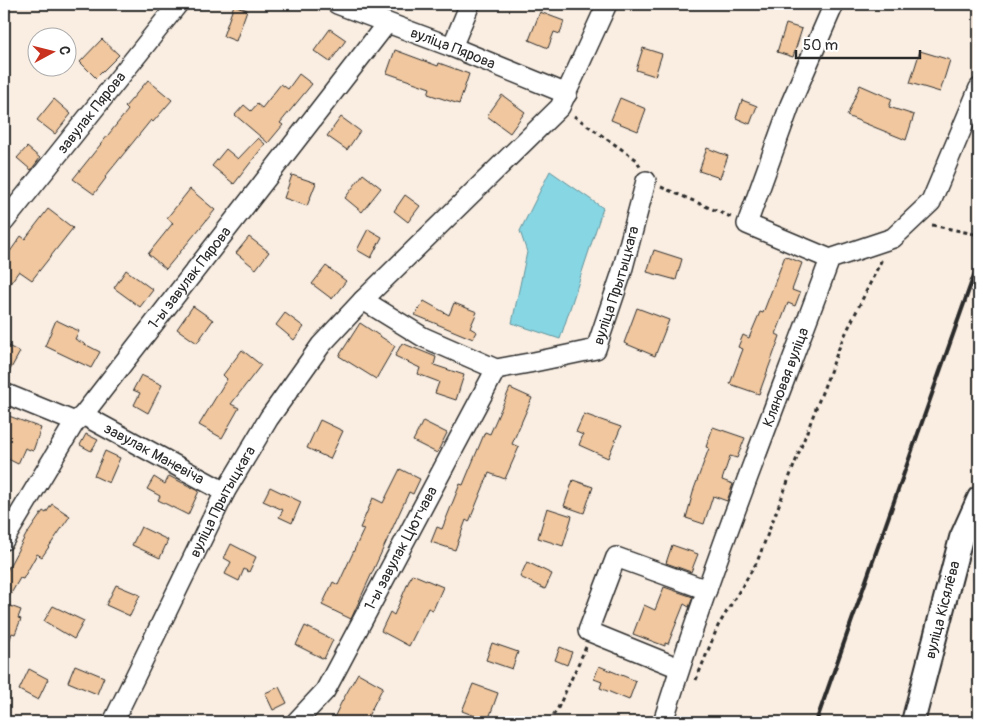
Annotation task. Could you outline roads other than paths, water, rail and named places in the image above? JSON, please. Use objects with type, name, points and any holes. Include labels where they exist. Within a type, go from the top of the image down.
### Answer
[{"type":"street","name":"завулак Пярова","points":[[4,222],[178,4]]},
{"type":"street","name":"вуліца Пярова","points":[[337,4],[452,47],[567,94]]},
{"type":"street","points":[[452,47],[470,4]]},
{"type":"street","name":"вуліца Прытыцкага","points":[[113,722],[225,492],[269,418],[320,345],[363,300],[560,107],[607,4]]},
{"type":"street","points":[[834,4],[790,105],[747,224],[830,259],[892,238],[931,202],[979,88]]},
{"type":"street","name":"1-ы завулак Пярова","points":[[4,540],[79,419],[387,23]]},
{"type":"street","name":"вуліца Прытыцкага","points":[[496,369],[529,364],[596,349],[621,275],[646,181]]},
{"type":"street","name":"Кляновая вуліца","points":[[663,722],[707,590],[830,259]]},
{"type":"street","points":[[363,300],[423,337],[496,369]]},
{"type":"street","name":"1-ы завулак Цютчава","points":[[296,722],[325,691],[496,369]]},
{"type":"street","name":"завулак Маневіча","points":[[4,393],[79,419],[225,492]]},
{"type":"street","name":"вуліца Кісялёва","points":[[913,722],[961,538],[979,498]]},
{"type":"street","points":[[680,668],[588,631],[616,557],[707,590]]},
{"type":"water","points":[[550,171],[603,208],[560,339],[512,323],[527,252],[520,231]]},
{"type":"railway","points":[[816,722],[979,261]]}]
